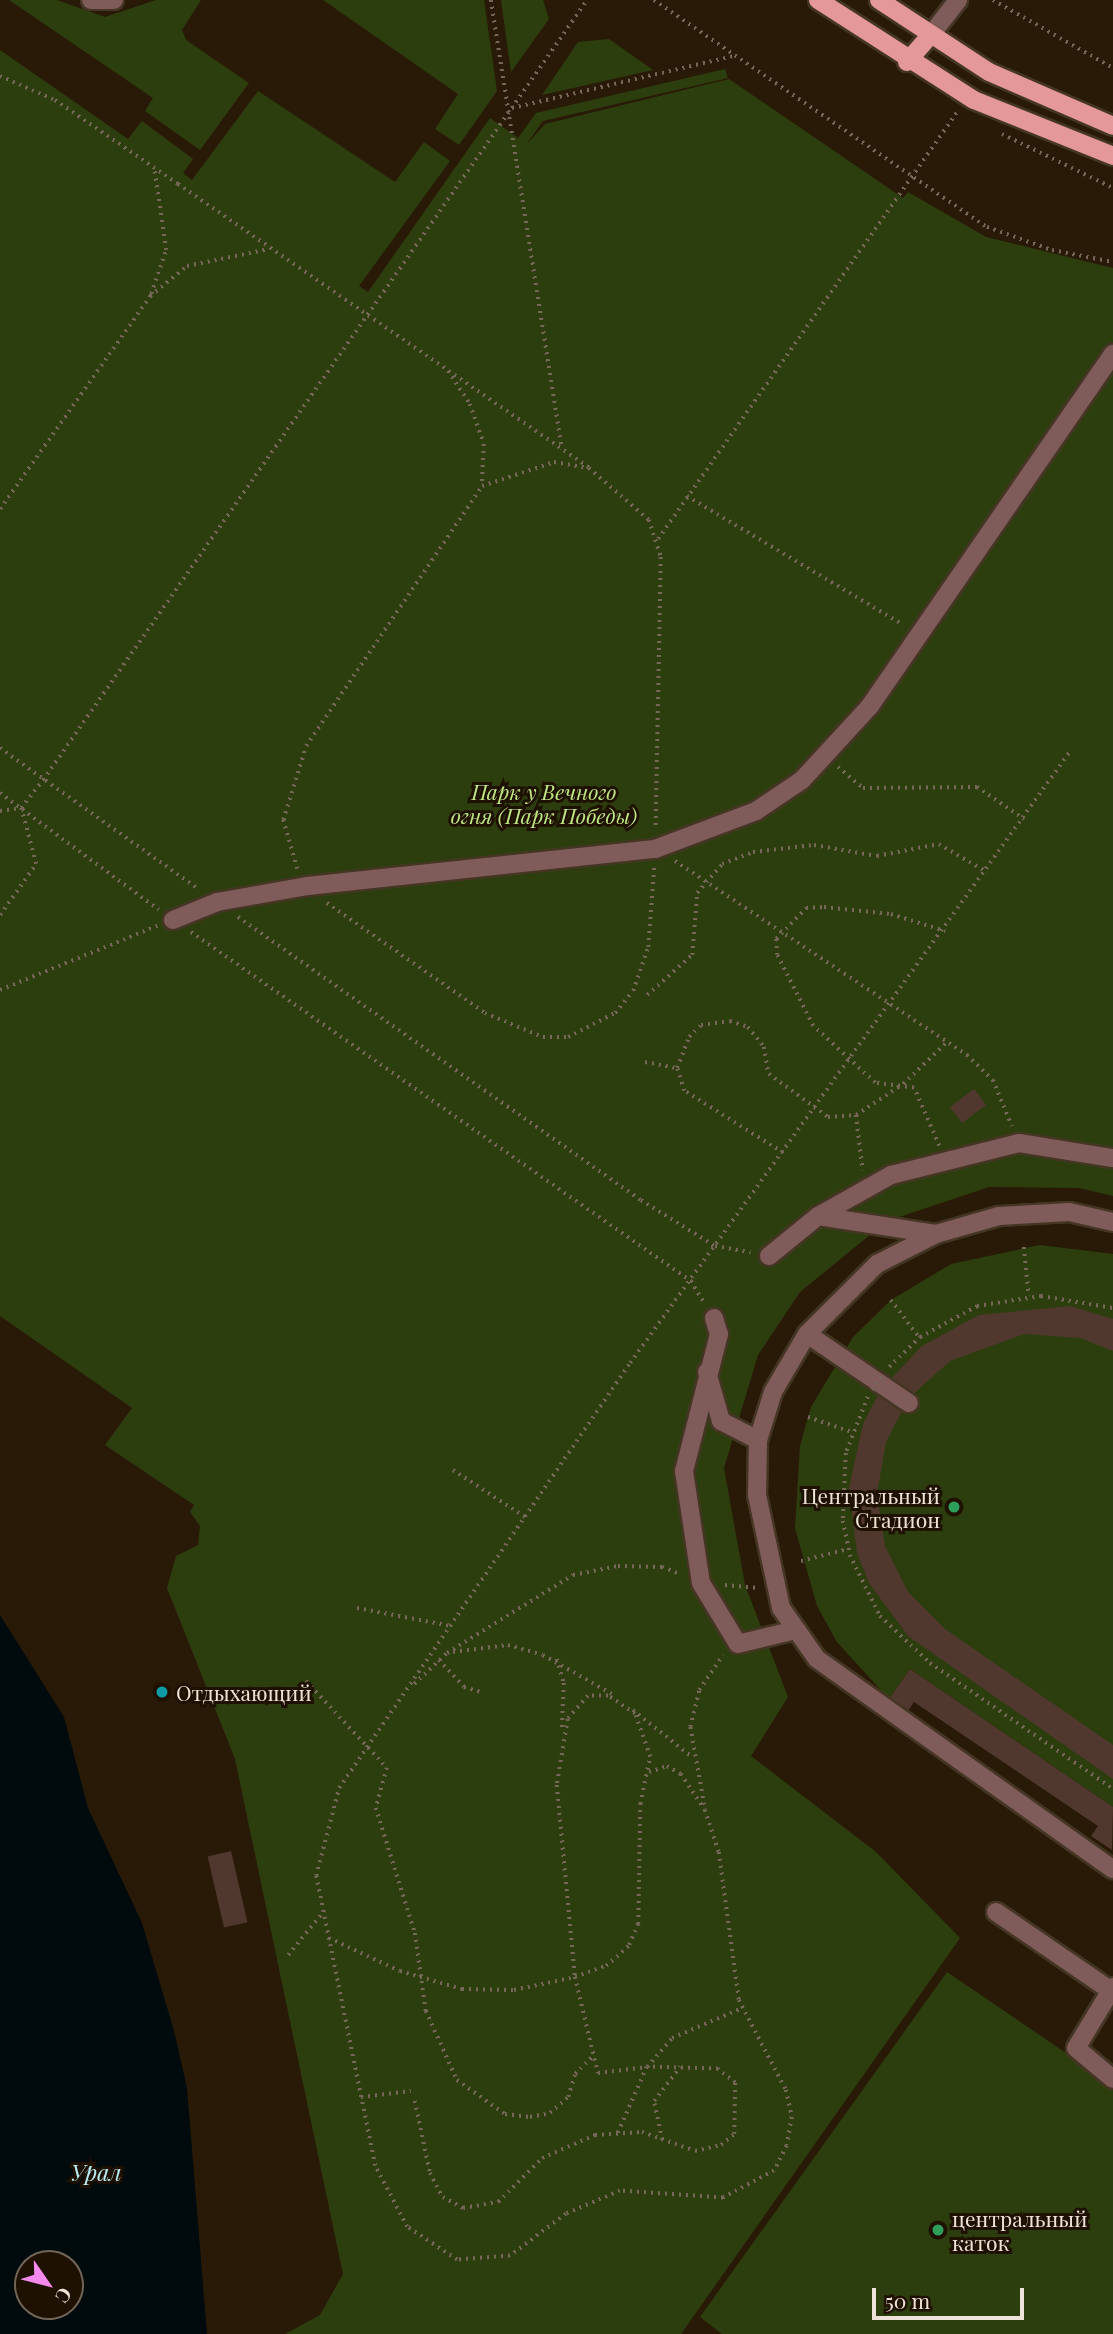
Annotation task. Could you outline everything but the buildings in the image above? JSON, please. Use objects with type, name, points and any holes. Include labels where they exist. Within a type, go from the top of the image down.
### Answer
[{"type":"main road","points":[[818,0],[907,62],[974,100],[1113,156]]},
{"type":"main road","points":[[879,0],[930,36],[989,72],[1113,125]]},
{"type":"main road","points":[[907,62],[930,36]]},
{"type":"street","points":[[91,0],[114,0]]},
{"type":"street","points":[[930,36],[958,0]]},
{"type":"street","points":[[173,920],[217,902],[307,886],[655,849],[756,811],[827,756],[919,636],[1113,355]]},
{"type":"street","points":[[769,1256],[818,1216],[868,1188],[945,1161],[1019,1143],[1113,1158]]},
{"type":"street","points":[[1113,1222],[1069,1212],[999,1216],[936,1234],[877,1264],[807,1334],[773,1392],[758,1440],[757,1495],[776,1589],[796,1630],[817,1659],[1113,1869]]},
{"type":"street","points":[[818,1216],[936,1234]]},
{"type":"street","points":[[714,1318],[719,1334],[707,1371],[684,1471],[701,1583],[738,1644],[796,1630]]},
{"type":"street","points":[[807,1334],[909,1403]]},
{"type":"street","points":[[707,1371],[721,1421],[758,1440]]},
{"type":"street","points":[[996,1912],[1112,1990],[1076,2048],[1113,2080]]},
{"type":"path","points":[[491,0],[562,449]]},
{"type":"path","points":[[0,811],[21,808],[43,780],[587,0]]},
{"type":"path","points":[[654,0],[909,177],[987,227],[1052,250],[1113,262]]},
{"type":"path","points":[[993,0],[1113,68]]},
{"type":"path","points":[[510,108],[733,56]]},
{"type":"path","points":[[0,76],[55,100],[562,449],[634,503],[658,539]]},
{"type":"path","points":[[446,368],[470,404],[484,444],[482,486],[293,774],[283,820],[307,886],[485,1013],[542,1037],[568,1037],[604,1021],[633,991],[648,947],[655,849],[658,539],[953,111],[964,116]]},
{"type":"path","points":[[999,132],[1113,188]]},
{"type":"path","points":[[150,296],[166,250],[153,167]]},
{"type":"path","points":[[0,509],[150,296],[187,266],[225,253],[271,248]]},
{"type":"path","points":[[482,486],[554,462],[589,468]]},
{"type":"path","points":[[687,496],[919,636]]},
{"type":"path","points":[[0,748],[217,902],[715,1246],[769,1256]]},
{"type":"path","points":[[738,1644],[712,1664],[699,1690],[692,1757],[719,1852],[742,2008],[786,2090],[792,2117],[774,2171],[723,2198],[620,2191],[590,2199],[510,2256],[457,2260],[407,2227],[375,2165],[316,1876],[323,1830],[339,1787],[715,1246],[945,932],[1071,750]]},
{"type":"path","points":[[827,756],[863,789],[977,787],[1024,819]]},
{"type":"path","points":[[0,793],[173,920],[691,1281],[714,1318]]},
{"type":"path","points":[[0,915],[36,864],[21,808]]},
{"type":"path","points":[[646,995],[697,947],[694,907],[704,880],[722,864],[753,852],[814,845],[877,856],[939,844],[986,872]]},
{"type":"path","points":[[655,849],[894,1003],[948,1041],[993,1080],[1019,1143]]},
{"type":"path","points":[[945,932],[891,914],[824,907],[807,908],[781,930],[777,955],[813,1026],[875,1083],[904,1084],[924,1101],[945,1161]]},
{"type":"path","points":[[0,990],[173,920]]},
{"type":"path","points":[[783,1153],[684,1091],[677,1068],[689,1037],[701,1025],[730,1021],[748,1027],[764,1048],[769,1073],[813,1112],[856,1115],[904,1084],[948,1041]]},
{"type":"path","points":[[645,1062],[677,1068]]},
{"type":"path","points":[[856,1115],[868,1188]]},
{"type":"path","points":[[1024,1247],[1029,1296]]},
{"type":"path","points":[[1113,1308],[1029,1296],[977,1306],[920,1337],[872,1390],[852,1432],[841,1487],[848,1549],[862,1587],[903,1642],[1113,1789]]},
{"type":"path","points":[[891,1300],[920,1337]]},
{"type":"path","points":[[808,1418],[852,1432]]},
{"type":"path","points":[[453,1470],[525,1518]]},
{"type":"path","points":[[802,1561],[848,1549]]},
{"type":"path","points":[[407,1690],[447,1653],[573,1575],[618,1566],[662,1567],[701,1583],[776,1589]]},
{"type":"path","points":[[357,1608],[451,1626]]},
{"type":"path","points":[[447,1653],[508,1645],[556,1659],[617,1697],[692,1757]]},
{"type":"path","points":[[415,2101],[430,2173],[443,2197],[463,2208],[498,2202],[566,2144],[618,2133],[662,2140],[695,2151],[721,2146],[734,2134],[735,2083],[718,2069],[681,2065],[598,2073],[575,1977],[557,1785],[564,1683],[556,1659]]},
{"type":"path","points":[[439,1660],[464,1687],[480,1692]]},
{"type":"path","points":[[306,1681],[387,1768],[376,1808],[415,1933],[426,2011],[457,2080],[505,2114],[550,2113],[594,2055]]},
{"type":"path","points":[[561,1739],[578,1703],[588,1696],[617,1697]]},
{"type":"path","points":[[329,1938],[421,1977],[462,1989],[514,1990],[575,1977],[606,1966],[629,1945],[638,1924],[640,1804],[649,1772],[648,1739],[617,1697]]},
{"type":"path","points":[[649,1772],[667,1766],[681,1774],[705,1810]]},
{"type":"path","points":[[288,1955],[324,1912]]},
{"type":"path","points":[[618,2133],[647,2067],[672,2038],[742,2008]]},
{"type":"path","points":[[662,2140],[654,2101],[681,2065]]},
{"type":"path","points":[[361,2097],[411,2091]]},
{"type":"green space","points":[[9,0],[57,0],[105,17],[156,0],[201,0],[182,30],[186,40],[249,83],[200,150],[145,111],[153,98]]},
{"type":"green space","points":[[323,0],[484,0],[497,91],[459,145],[435,129],[458,94]]},
{"type":"green space","points":[[501,0],[543,0],[549,19],[511,72]]},
{"type":"green space","points":[[609,39],[653,70],[542,95],[578,42]]},
{"type":"green space","name":"Парк у Вечного огня (Парк Победы)","points":[[0,50],[128,139],[142,121],[193,159],[183,173],[192,180],[258,91],[395,182],[424,142],[450,161],[359,286],[368,292],[490,118],[518,138],[536,113],[725,69],[728,78],[543,121],[526,145],[545,124],[729,79],[903,198],[908,192],[986,237],[1113,268],[1113,1196],[1079,1188],[989,1187],[887,1221],[800,1292],[758,1355],[724,1468],[745,1585],[788,1697],[751,1756],[876,1852],[960,1938],[681,2334],[285,2334],[320,2315],[343,2274],[235,1759],[167,1588],[176,1556],[198,1545],[200,1526],[190,1512],[194,1505],[105,1445],[132,1408],[0,1316]]},
{"type":"green space","name":"Центральный Стадион","points":[[1040,1245],[1113,1254],[1113,1807],[910,1669],[889,1699],[837,1642],[817,1606],[795,1528],[800,1446],[811,1407],[853,1337],[891,1300],[951,1264]]},
{"type":"green space","name":"центральный каток","points":[[947,1972],[1113,2085],[1113,2334],[722,2334],[700,2317]]},
{"type":"water","name":"Урал","points":[[0,1615],[64,1717],[88,1808],[142,1923],[174,2031],[187,2088],[207,2334],[0,2334]]},
{"type":"place","name":"Центральный Стадион","points":[[954,1507]]},
{"type":"place","name":"Отдыхающий","points":[[162,1692]]},
{"type":"place","name":"центральный каток","points":[[938,2230]]}]
